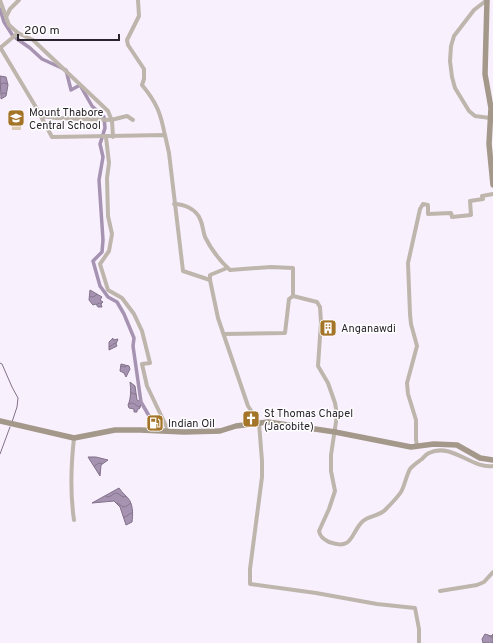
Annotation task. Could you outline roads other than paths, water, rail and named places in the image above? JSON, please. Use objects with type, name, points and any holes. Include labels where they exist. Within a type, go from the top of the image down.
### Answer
[{"type":"main road","points":[[487,0],[485,74],[491,108],[489,144],[493,185]]},
{"type":"main road","points":[[0,421],[74,438],[115,430],[169,432],[220,431],[236,426],[268,422],[335,432],[411,447],[434,444],[457,445],[480,458],[493,460]]},
{"type":"street","points":[[0,0],[9,25],[18,33],[33,40],[108,111],[113,136]]},
{"type":"street","points":[[6,17],[10,9],[19,0]]},
{"type":"street","points":[[138,0],[139,16],[127,40],[128,46],[144,69],[144,80],[142,85],[153,99],[162,119],[169,153],[183,271],[210,280]]},
{"type":"street","points":[[487,0],[474,10],[454,36],[451,46],[450,61],[455,88],[469,111],[475,116],[490,118]]},
{"type":"street","points":[[18,33],[0,48],[52,138],[164,135],[165,137]]},
{"type":"street","points":[[40,116],[97,120],[111,120],[127,116],[133,120]]},
{"type":"street","points":[[106,136],[109,163],[107,178],[108,216],[112,234],[109,251],[100,264],[108,290],[122,298],[134,314],[142,331],[150,363],[142,364],[147,386],[169,432]]},
{"type":"street","points":[[417,446],[416,420],[408,394],[407,383],[417,346],[411,324],[408,263],[420,209],[423,204],[428,205],[428,214],[451,213],[452,217],[471,215],[470,201],[483,199],[482,196],[493,194]]},
{"type":"street","points":[[174,204],[181,204],[196,213],[200,218],[205,236],[220,260],[230,270],[271,267],[293,268],[293,296],[289,299],[285,333],[224,334]]},
{"type":"street","points":[[227,268],[210,275],[210,280],[218,318],[248,406],[259,423],[262,460],[262,478],[250,570],[250,584],[316,593],[377,604],[415,608],[419,630],[419,643]]},
{"type":"street","points":[[293,296],[317,302],[320,307],[321,322],[318,366],[328,383],[335,403],[337,415],[331,455],[331,471],[335,491],[330,509],[319,531],[320,536],[334,543],[344,545],[349,542],[354,536],[358,526],[365,520],[379,515],[384,511],[400,492],[411,468],[429,453],[441,451],[453,452],[483,466],[493,466]]},
{"type":"street","points":[[74,438],[71,502],[74,520]]},
{"type":"street","points":[[440,591],[477,585],[484,582],[493,572]]},
{"type":"water","points":[[0,76],[6,77],[8,85],[6,96],[1,99]]},
{"type":"water","points":[[90,290],[102,297],[100,300],[103,302],[101,304],[102,307],[98,307],[96,304],[93,305],[89,300]]},
{"type":"water","points":[[113,338],[113,340],[118,339],[116,344],[117,346],[109,350],[109,342]]},
{"type":"water","points":[[121,364],[129,366],[130,369],[126,377],[124,373],[120,371]]},
{"type":"water","points":[[130,382],[135,386],[137,400],[141,402],[140,408],[137,412],[134,412],[134,409],[129,408],[128,405],[130,400]]},
{"type":"water","points":[[88,457],[108,460],[101,465],[100,476]]},
{"type":"water","points":[[119,488],[129,499],[132,508],[132,522],[126,525],[120,507],[114,501],[92,503]]},
{"type":"water","points":[[485,634],[491,636],[493,634],[493,643],[483,643],[482,639]]},
{"type":"waterway","points":[[0,9],[4,22],[13,36],[42,59],[66,70],[71,90],[80,85],[92,106],[104,117],[105,128],[100,144],[103,157],[99,180],[103,240],[102,252],[93,261],[100,286],[108,297],[117,302],[124,314],[134,338],[133,346],[141,402],[152,421]]},
{"type":"waterway","points":[[0,363],[2,364],[18,398],[17,407],[12,422]]},
{"type":"waterway","points":[[0,454],[10,427]]},
{"type":"place","name":"Mount Thabore Central School","points":[[16,118]]},
{"type":"place","name":"Anganawdi","points":[[328,328]]},
{"type":"place","name":"St Thomas Chapel (Jacobite)","points":[[251,419]]},
{"type":"place","name":"Indian Oil","points":[[155,423]]}]
